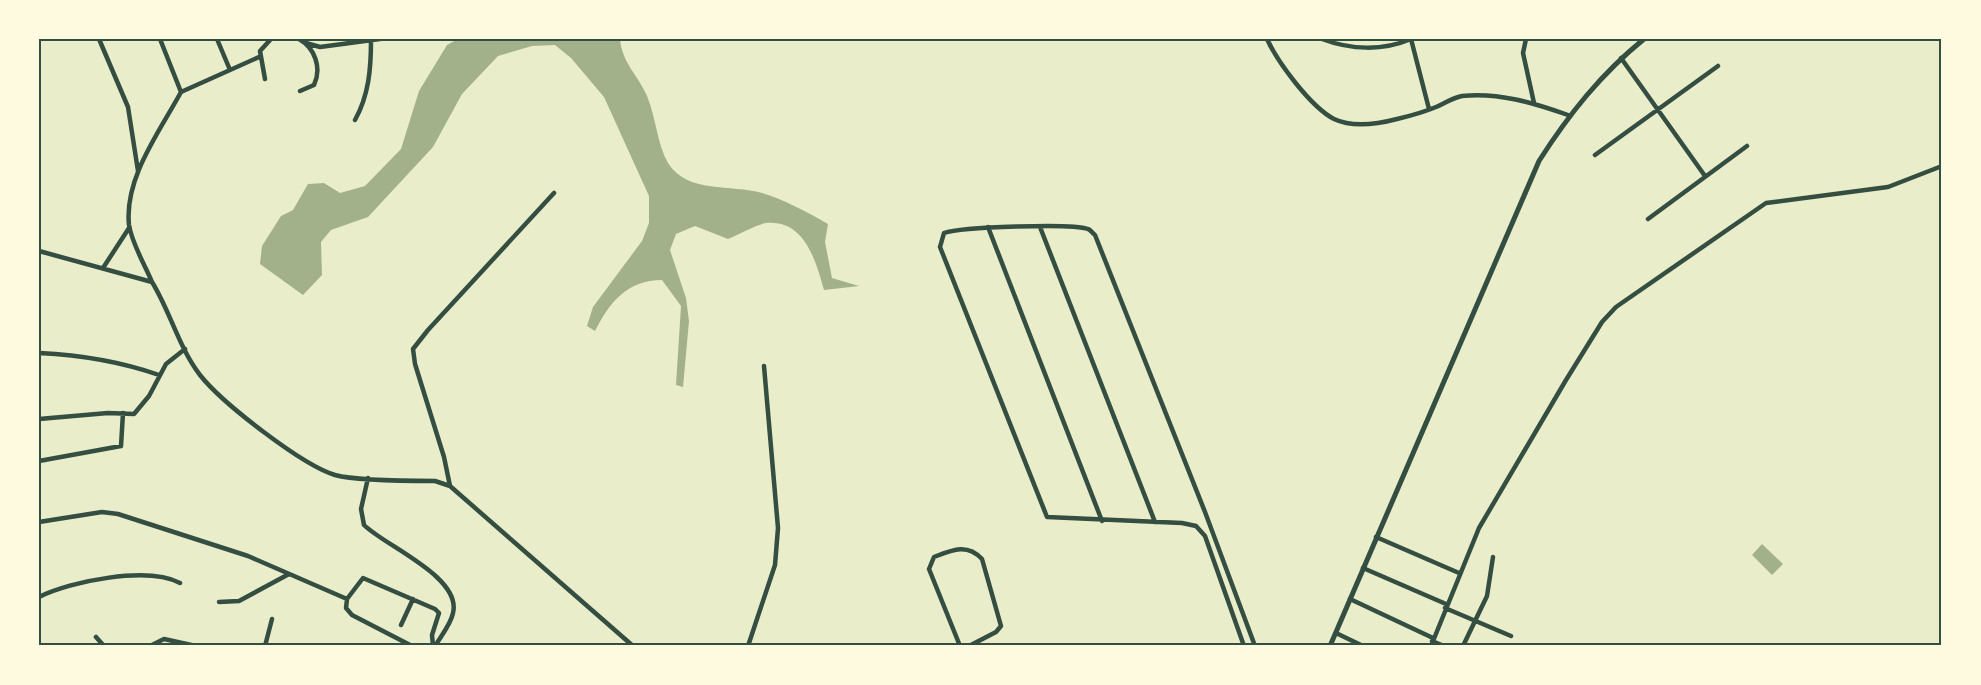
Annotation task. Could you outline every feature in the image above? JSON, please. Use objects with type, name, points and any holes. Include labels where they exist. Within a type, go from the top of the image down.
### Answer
[{"type":"street","points":[[99,39],[128,107],[138,171]]},
{"type":"street","points":[[160,39],[181,92]]},
{"type":"street","points":[[218,39],[230,70]]},
{"type":"street","points":[[265,79],[259,57],[263,45],[271,39]]},
{"type":"street","points":[[299,39],[320,46],[380,39]]},
{"type":"street","points":[[1267,39],[1296,82],[1334,118],[1352,123],[1372,124],[1429,109],[1462,96],[1507,98],[1534,103],[1568,115]]},
{"type":"street","points":[[1322,39],[1364,48],[1401,44],[1411,39],[1429,109]]},
{"type":"street","points":[[1526,39],[1523,53],[1534,103]]},
{"type":"street","points":[[1330,646],[1530,179],[1568,115],[1621,58],[1644,39]]},
{"type":"street","points":[[355,120],[367,87],[371,64],[371,40]]},
{"type":"street","points":[[300,91],[314,85],[317,75],[316,59],[306,43]]},
{"type":"street","points":[[259,57],[181,92],[138,171],[129,210],[129,228],[152,282],[185,349],[207,382],[282,444],[327,472],[339,476],[435,481],[450,486],[633,646]]},
{"type":"street","points":[[1621,58],[1705,176]]},
{"type":"street","points":[[1595,155],[1718,66]]},
{"type":"street","points":[[1648,219],[1747,146]]},
{"type":"street","points":[[1432,642],[1479,528],[1556,395],[1602,322],[1624,299],[1766,203],[1888,187],[1942,166]]},
{"type":"street","points":[[450,486],[444,457],[415,364],[413,350],[428,330],[554,193]]},
{"type":"street","points":[[988,227],[1102,521]]},
{"type":"street","points":[[1209,522],[1196,526],[1155,522],[1050,519],[1043,510],[940,247],[944,233],[988,227],[1040,227],[1087,229],[1095,235],[1209,522],[1255,646]]},
{"type":"street","points":[[1040,227],[1155,522]]},
{"type":"street","points":[[103,267],[129,228]]},
{"type":"street","points":[[39,251],[152,282]]},
{"type":"street","points":[[39,420],[138,412],[166,364],[185,349]]},
{"type":"street","points":[[39,353],[84,355],[121,362],[159,375]]},
{"type":"street","points":[[748,646],[777,554],[778,528],[764,366]]},
{"type":"street","points":[[39,461],[121,446],[123,413]]},
{"type":"street","points":[[368,478],[361,509],[364,525],[442,580],[452,597],[453,614],[434,646]]},
{"type":"street","points":[[39,522],[112,513],[249,556],[347,599]]},
{"type":"street","points":[[1196,526],[1204,536],[1244,646]]},
{"type":"street","points":[[1376,537],[1459,573]]},
{"type":"street","points":[[960,646],[929,574],[929,565],[934,557],[954,549],[969,549],[979,555],[984,565],[1001,626],[996,632],[969,646]]},
{"type":"street","points":[[1463,646],[1487,596],[1493,557]]},
{"type":"street","points":[[1363,568],[1474,622],[1511,636]]},
{"type":"street","points":[[219,602],[239,601],[289,574]]},
{"type":"street","points":[[39,597],[61,589],[112,578],[153,577],[180,583]]},
{"type":"street","points":[[412,646],[352,615],[346,608],[347,599],[363,578],[438,610],[432,635],[434,646]]},
{"type":"street","points":[[401,625],[413,599]]},
{"type":"street","points":[[1350,599],[1444,646]]},
{"type":"street","points":[[265,646],[272,619]]},
{"type":"street","points":[[1336,633],[1351,644],[1363,646]]},
{"type":"street","points":[[96,637],[104,646]]},
{"type":"street","points":[[150,646],[164,639],[196,646]]},
{"type":"shaded area","points":[[458,39],[620,39],[627,62],[647,96],[664,156],[676,173],[698,184],[750,190],[771,196],[828,224],[825,242],[832,278],[859,286],[824,290],[807,245],[790,228],[766,223],[728,239],[695,226],[676,234],[670,250],[686,298],[689,321],[683,387],[676,385],[681,306],[662,280],[650,281],[629,288],[614,302],[595,331],[587,326],[593,307],[642,241],[649,223],[649,196],[604,97],[571,58],[555,45],[532,46],[498,56],[462,94],[433,147],[368,217],[331,230],[321,242],[322,275],[303,295],[260,264],[262,246],[281,216],[293,210],[308,184],[324,183],[340,193],[365,186],[401,149],[419,91],[447,45]]},
{"type":"shaded area","points":[[1762,544],[1783,564],[1772,575],[1752,555]]}]
